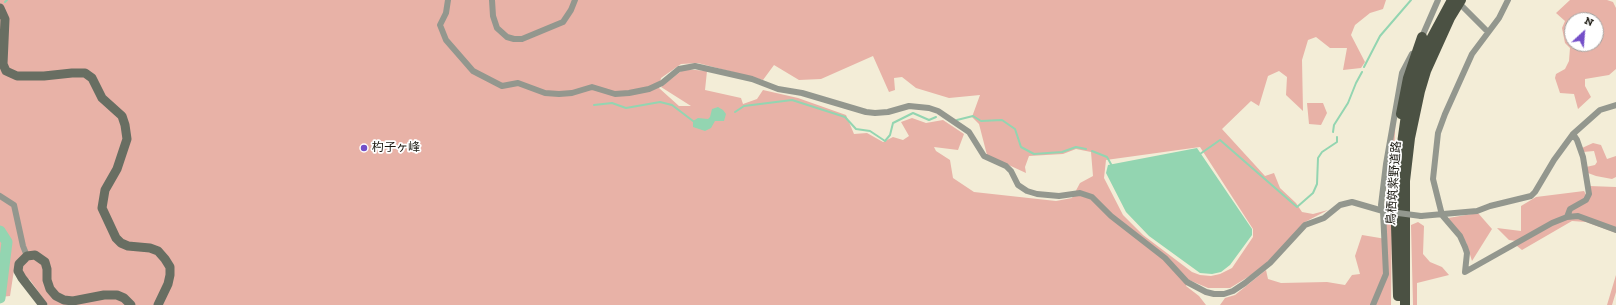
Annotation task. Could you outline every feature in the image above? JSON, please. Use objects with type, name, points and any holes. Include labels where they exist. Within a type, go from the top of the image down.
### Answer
[{"type":"main road","points":[[1400,152],[1408,108],[1419,68],[1431,39],[1452,0]]},
{"type":"main road","name":"鳥栖筑紫野道路","points":[[1405,305],[1405,181],[1410,138],[1426,71],[1450,18],[1461,3]]},
{"type":"main road","points":[[0,8],[5,19],[3,64],[6,71],[17,76],[44,76],[72,72],[85,73],[92,78],[102,98],[122,116],[127,139],[117,169],[105,190],[102,208],[116,238],[121,243],[128,246],[150,248],[158,251],[170,267],[168,284],[158,305]]},
{"type":"main road","points":[[1398,305],[1396,225],[1400,152],[1399,127],[1402,98],[1422,37]]},
{"type":"main road","points":[[43,305],[18,271],[19,264],[28,256],[35,255],[45,262],[48,269],[47,280],[50,289],[56,296],[64,300],[73,301],[104,295],[117,295],[124,298],[131,305]]},
{"type":"street","points":[[448,0],[446,12],[440,25],[446,40],[474,71],[502,86],[518,83],[545,93],[559,94],[572,93],[592,87],[616,94],[630,93],[648,90],[662,83],[679,69],[695,66],[752,79],[778,89],[802,93],[866,112],[888,112],[909,106],[929,108],[938,111],[969,132],[984,156],[1006,166],[1011,171],[1018,185],[1027,191],[1037,194],[1059,196],[1080,193],[1092,197],[1111,216],[1165,258],[1187,282],[1214,294],[1224,294],[1233,291],[1245,283],[1270,263],[1305,225],[1324,218],[1340,204],[1352,202],[1383,210],[1421,216],[1477,211],[1490,206],[1531,196],[1536,192],[1554,160],[1573,134],[1600,110],[1616,106]]},
{"type":"street","points":[[492,0],[493,16],[497,28],[507,37],[522,39],[563,22],[571,10],[575,0]]},
{"type":"street","points":[[1373,305],[1386,274],[1383,210],[1381,205],[1386,164],[1402,73],[1422,37],[1438,0]]},
{"type":"street","points":[[1508,0],[1500,18],[1472,54],[1440,128],[1433,179],[1442,215],[1460,236],[1465,247],[1467,253],[1465,272],[1567,216],[1578,216],[1616,230]]},
{"type":"street","points":[[1461,3],[1488,32]]},
{"type":"street","points":[[1567,216],[1570,209],[1586,200],[1589,194],[1582,158],[1577,140],[1573,134]]},
{"type":"street","points":[[0,196],[14,205],[23,246],[28,256]]},
{"type":"shaded area","points":[[0,0],[1386,0],[1383,9],[1370,13],[1355,25],[1351,35],[1365,62],[1361,68],[1343,70],[1347,48],[1330,48],[1316,37],[1308,40],[1302,60],[1303,111],[1286,95],[1287,77],[1279,71],[1268,76],[1259,106],[1251,101],[1222,129],[1265,176],[1274,173],[1280,188],[1296,203],[1302,212],[1313,214],[1328,210],[1305,222],[1261,269],[1230,288],[1208,288],[1189,280],[1186,286],[1199,296],[1206,305],[48,305],[30,280],[14,270],[10,296],[0,297]],"holes":[[[873,56],[889,92],[895,90],[894,78],[902,77],[916,88],[949,98],[980,95],[972,117],[979,124],[987,155],[1026,173],[1025,167],[1029,156],[1063,154],[1076,149],[1091,152],[1093,176],[1080,183],[1072,198],[1056,201],[974,192],[953,178],[950,160],[936,151],[934,147],[958,150],[964,134],[943,120],[926,123],[912,118],[901,122],[909,136],[903,140],[893,137],[883,142],[867,133],[854,134],[846,115],[798,98],[763,90],[757,99],[743,104],[741,98],[705,90],[707,71],[684,69],[661,87],[691,106],[679,106],[659,88],[661,78],[681,64],[698,63],[763,80],[774,65],[799,80],[821,79]],[[1200,147],[1253,229],[1253,237],[1232,268],[1220,274],[1211,276],[1200,275],[1192,272],[1143,235],[1123,215],[1104,178],[1106,160]]]},
{"type":"shaded area","points":[[1570,0],[1607,0],[1613,2],[1616,8],[1616,69],[1609,75],[1585,79],[1585,86],[1591,97],[1578,109],[1574,94],[1560,93],[1555,78],[1556,74],[1565,69],[1569,61],[1570,52],[1604,52],[1604,12],[1564,12],[1564,20],[1556,13]]},
{"type":"shaded area","points":[[1564,23],[1564,38],[1562,28]]},
{"type":"shaded area","points":[[1307,103],[1323,103],[1327,113],[1321,125],[1309,124]]},
{"type":"shaded area","points":[[718,107],[726,114],[724,121],[715,121],[711,128],[705,131],[693,127],[693,121],[698,118],[708,119],[712,109]]},
{"type":"shaded area","points":[[1396,111],[1392,196],[1391,305],[1220,305],[1225,298],[1235,295],[1266,270],[1268,279],[1281,283],[1327,282],[1345,285],[1352,275],[1360,274],[1355,256],[1362,235],[1386,239],[1386,200]]},
{"type":"shaded area","points":[[1593,143],[1601,145],[1607,159],[1616,156],[1616,177],[1612,179],[1588,173],[1586,167],[1595,165],[1597,162],[1594,151],[1583,152],[1582,148]]},
{"type":"shaded area","points":[[1197,148],[1252,229],[1252,235],[1230,265],[1221,272],[1212,274],[1200,273],[1149,236],[1126,212],[1106,173],[1108,165]]},
{"type":"shaded area","points":[[1589,186],[1616,187],[1616,233],[1586,222],[1572,221],[1522,250],[1517,246],[1516,241],[1509,240],[1497,228],[1521,231],[1521,206],[1536,197],[1584,191],[1589,200]]},
{"type":"shaded area","points":[[1478,213],[1492,229],[1472,261],[1466,242],[1448,218]]},
{"type":"shaded area","points":[[1418,222],[1424,226],[1423,254],[1430,262],[1442,267],[1449,275],[1417,283],[1417,305],[1413,305],[1411,225]]},
{"type":"shaded area","points":[[1616,275],[1616,292],[1612,305],[1607,305]]},
{"type":"waterway","points":[[1364,67],[1380,36],[1411,0]]},
{"type":"waterway","points":[[1333,132],[1334,125],[1348,103],[1362,72]]},
{"type":"waterway","points":[[735,112],[744,106],[792,100],[845,117],[856,129],[870,131],[885,141],[890,135],[893,123],[913,113],[929,120],[936,117]]},
{"type":"waterway","points":[[594,105],[612,103],[626,108],[660,102],[672,105],[693,121]]},
{"type":"waterway","points":[[957,120],[973,116],[981,121],[1002,120],[1015,129],[1021,147],[1034,154],[1062,152],[1076,147],[1086,149]]},
{"type":"waterway","points":[[1200,154],[1220,140],[1297,207],[1313,193],[1317,184],[1318,158],[1322,152],[1337,142],[1337,137]]},
{"type":"waterway","points":[[1092,151],[1107,157],[1112,166]]},
{"type":"waterway","points":[[0,231],[7,242],[0,298]]},
{"type":"place","name":"杓子ヶ峰","points":[[364,148]]}]
